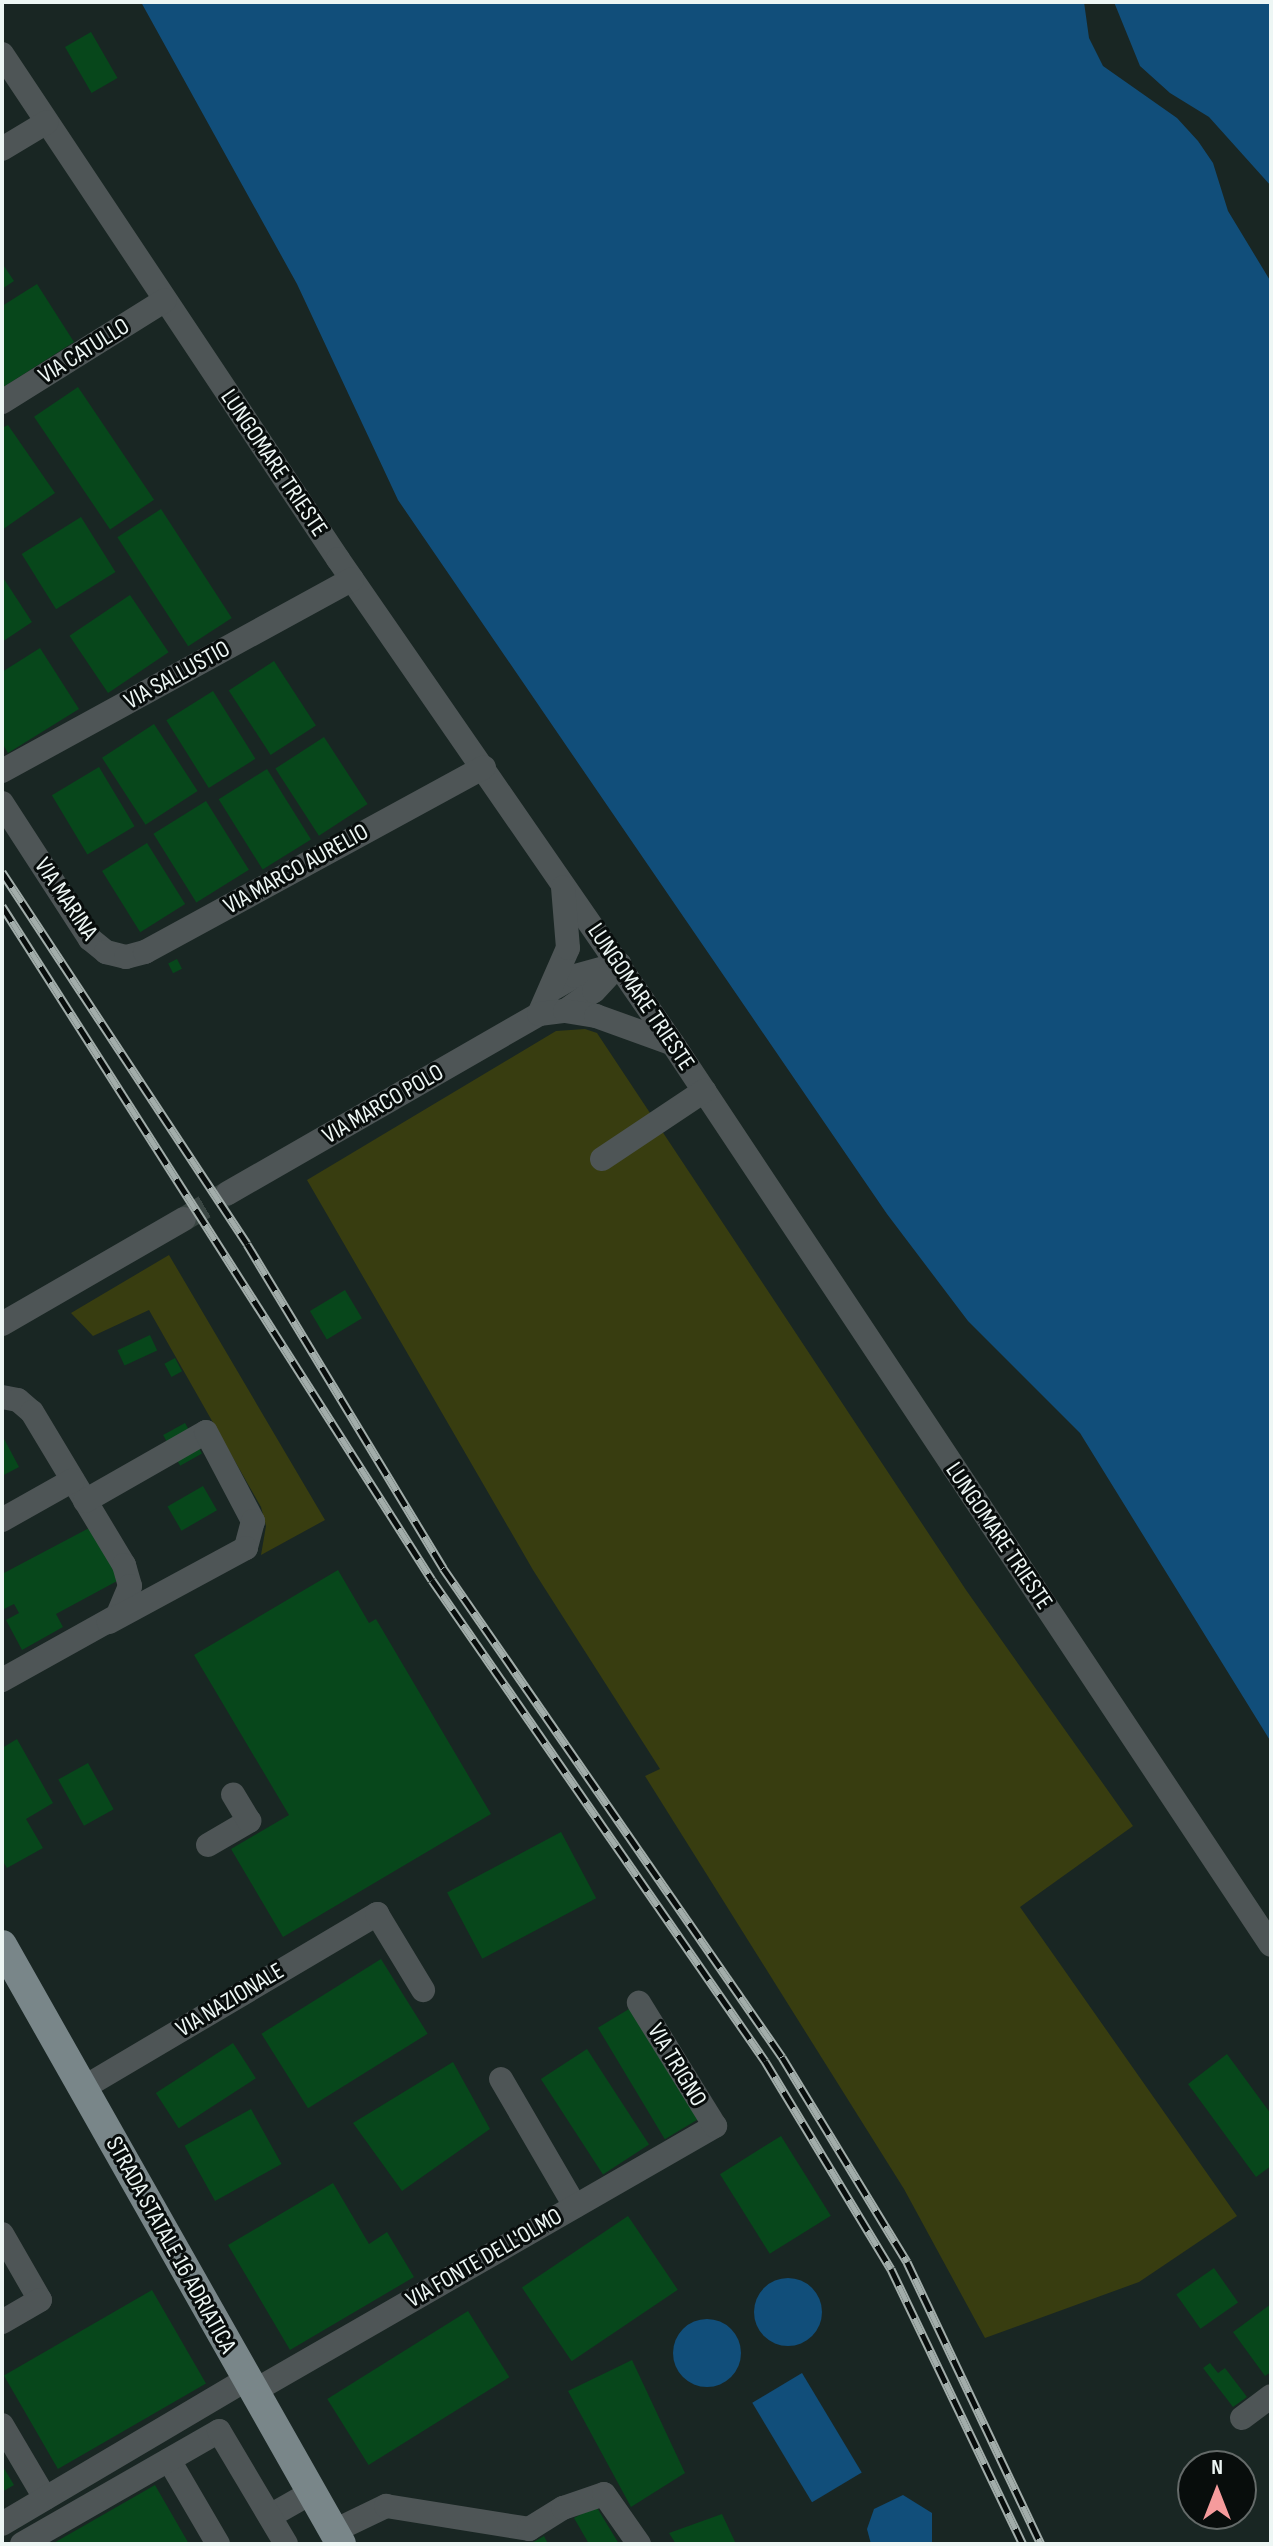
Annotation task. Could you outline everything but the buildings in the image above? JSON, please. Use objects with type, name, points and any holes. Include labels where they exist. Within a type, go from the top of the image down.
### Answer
[{"type":"main road","name":"STRADA STATALE 16 ADRIATICA","points":[[2,1945],[338,2538]]},
{"type":"street","name":"LUNGOMARE TRIESTE","points":[[2,54],[352,579],[673,1044],[1271,1945]]},
{"type":"street","points":[[2,149],[47,122]]},
{"type":"street","name":"VIA CATULLO","points":[[2,402],[165,300]]},
{"type":"street","name":"VIA SALLUSTIO","points":[[2,771],[352,579]]},
{"type":"street","name":"VIA MARCO AURELIO","points":[[106,952],[126,957],[145,952],[484,767]]},
{"type":"street","name":"VIA MARINA","points":[[2,803],[90,939],[106,952]]},
{"type":"street","points":[[539,1014],[554,988],[569,935],[561,879]]},
{"type":"street","points":[[554,988],[619,964]]},
{"type":"street","name":"VIA MARCO POLO","points":[[565,1011],[594,991],[619,964]]},
{"type":"street","name":"VIA MARCO POLO","points":[[228,1193],[539,1014],[565,1011],[621,1022],[673,1044]]},
{"type":"street","points":[[602,1159],[704,1091]]},
{"type":"street","points":[[2,1324],[184,1219]]},
{"type":"street","points":[[2,1397],[27,1406],[128,1574],[129,1597],[109,1622]]},
{"type":"street","points":[[2,1520],[79,1491],[206,1432],[253,1521],[246,1548],[2,1680]]},
{"type":"street","points":[[208,1845],[249,1821],[233,1794]]},
{"type":"street","name":"VIA NAZIONALE","points":[[83,2088],[377,1914],[423,1990]]},
{"type":"street","name":"VIA TRIGNO","points":[[639,2003],[715,2126]]},
{"type":"street","points":[[501,2079],[575,2206]]},
{"type":"street","name":"VIA FONTE DELL'OLMO","points":[[251,2385],[715,2126]]},
{"type":"street","points":[[2,2234],[40,2300],[4,2317]]},
{"type":"street","points":[[2,2524],[251,2385]]},
{"type":"street","points":[[1242,2418],[1271,2396]]},
{"type":"street","points":[[2,2425],[51,2494],[71,2516]]},
{"type":"street","points":[[22,2544],[219,2431],[286,2544]]},
{"type":"street","points":[[169,2460],[218,2544]]},
{"type":"street","points":[[270,2516],[312,2492]]},
{"type":"street","points":[[338,2538],[386,2506],[529,2529],[563,2508],[604,2494],[639,2544]]},
{"type":"green space","points":[[585,1029],[597,1033],[966,1590],[1133,1826],[1020,1907],[1237,2216],[1139,2282],[985,2338],[904,2189],[645,1776],[660,1769],[533,1570],[307,1180],[556,1031]]},
{"type":"green space","points":[[169,1255],[325,1520],[261,1555],[266,1526],[261,1507],[149,1310],[93,1336],[71,1313]]},
{"type":"water","points":[[141,2],[1271,2],[1271,1742],[1080,1433],[968,1321],[887,1214],[398,500],[297,284]]},
{"type":"water","points":[[788,2278],[812,2288],[822,2312],[812,2336],[788,2346],[764,2336],[754,2312],[764,2288]]},
{"type":"water","points":[[707,2319],[731,2329],[741,2353],[731,2377],[707,2387],[683,2377],[673,2353],[683,2329]]},
{"type":"water","points":[[802,2373],[862,2472],[812,2502],[752,2403]]},
{"type":"water","points":[[903,2495],[932,2513],[932,2544],[871,2544],[867,2529],[874,2509]]},
{"type":"pier","points":[[1084,2],[1114,2],[1140,66],[1170,93],[1209,117],[1271,186],[1271,282],[1228,211],[1213,163],[1198,141],[1177,118],[1103,66],[1089,38]]},
{"type":"tunnel","points":[[184,1219],[228,1193]]},
{"type":"railway","points":[[2,872],[247,1244],[443,1568],[782,2057],[907,2262],[1041,2544]]},
{"type":"railway","points":[[2,906],[432,1580],[765,2061],[891,2269],[1023,2544]]}]
